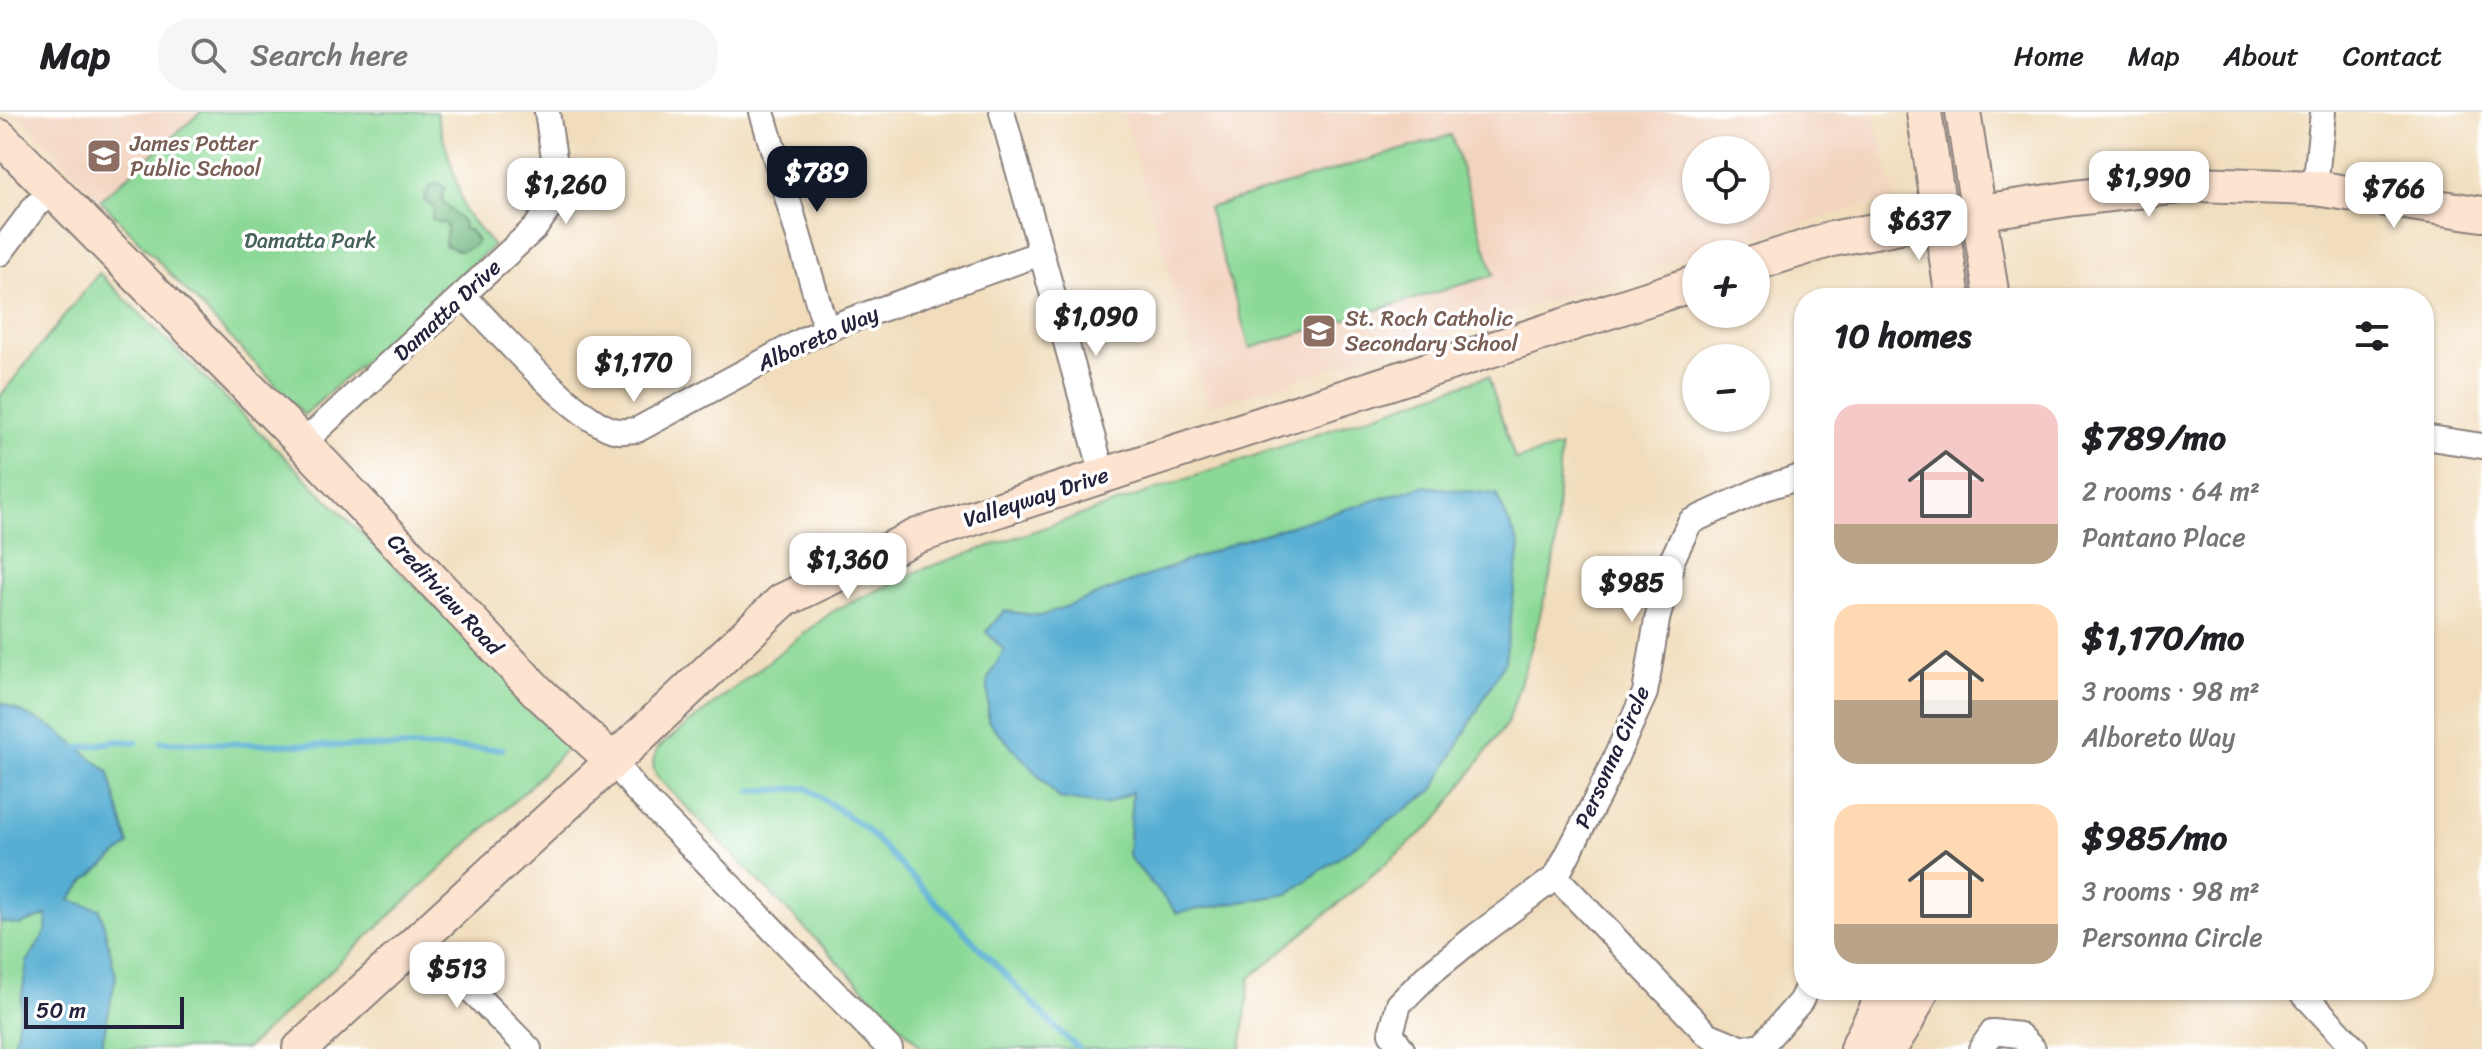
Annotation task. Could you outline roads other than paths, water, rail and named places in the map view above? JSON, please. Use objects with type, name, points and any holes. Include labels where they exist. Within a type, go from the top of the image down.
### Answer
[{"type":"street","name":"Damatta Drive","points":[[303,443],[535,228],[555,200],[556,171],[547,112]]},
{"type":"street","points":[[762,112],[826,329]]},
{"type":"street","points":[[1002,112],[1103,475]]},
{"type":"street","points":[[1924,112],[1952,288]]},
{"type":"street","points":[[1963,112],[1991,288]]},
{"type":"street","points":[[2315,188],[2323,112]]},
{"type":"street","name":"Creditview Road","points":[[0,137],[303,443],[538,692],[613,761],[636,790],[890,1049]]},
{"type":"street","points":[[1770,259],[1832,239],[1942,218],[2197,184],[2315,188],[2482,214]]},
{"type":"street","points":[[0,253],[36,205],[56,193]]},
{"type":"street","name":"Alboreto Way","points":[[463,295],[572,405],[601,425],[617,431],[637,430],[826,329],[1041,253]]},
{"type":"street","name":"Valleyway Drive","points":[[300,1049],[782,601],[917,536],[1682,288]]},
{"type":"street","points":[[2434,439],[2482,446]]},
{"type":"street","name":"Personna Circle","points":[[1402,1049],[1391,1033],[1399,1004],[1429,974],[1556,877],[1600,792],[1645,693],[1657,620],[1673,558],[1690,522],[1764,488],[1794,479]]},
{"type":"street","points":[[1556,877],[1707,1034],[1743,1049],[1763,1044],[1801,1000]]},
{"type":"street","points":[[420,938],[529,1049]]},
{"type":"street","points":[[1857,1049],[1881,1000]]},
{"type":"street","points":[[1889,1049],[1917,1000]]},
{"type":"street","points":[[2309,1000],[2355,1049]]},
{"type":"street","points":[[1981,1049],[1993,1032],[2019,1035],[2033,1049]]},
{"type":"water","points":[[1422,486],[1496,494],[1520,547],[1505,661],[1433,790],[1288,894],[1177,913],[1128,856],[1132,792],[1105,805],[1059,798],[988,721],[988,679],[1004,650],[986,632],[1004,611],[1041,616],[1240,541]]},
{"type":"water","points":[[0,702],[54,728],[108,771],[129,845],[86,880],[69,900],[100,909],[116,976],[101,1049],[14,1049],[27,962],[46,931],[47,915],[20,925],[0,922]]},
{"type":"waterway","points":[[74,749],[117,741],[136,742]]},
{"type":"waterway","points":[[161,742],[502,749]]},
{"type":"waterway","points":[[751,791],[807,788],[865,828],[1079,1049]]},
{"type":"place","name":"James Potter Public School","points":[[104,156]]},
{"type":"place","name":"St. Roch Catholic Secondary School","points":[[1319,331]]},
{"type":"park label","name":"Damatta Park","points":[[310,240]]}]
